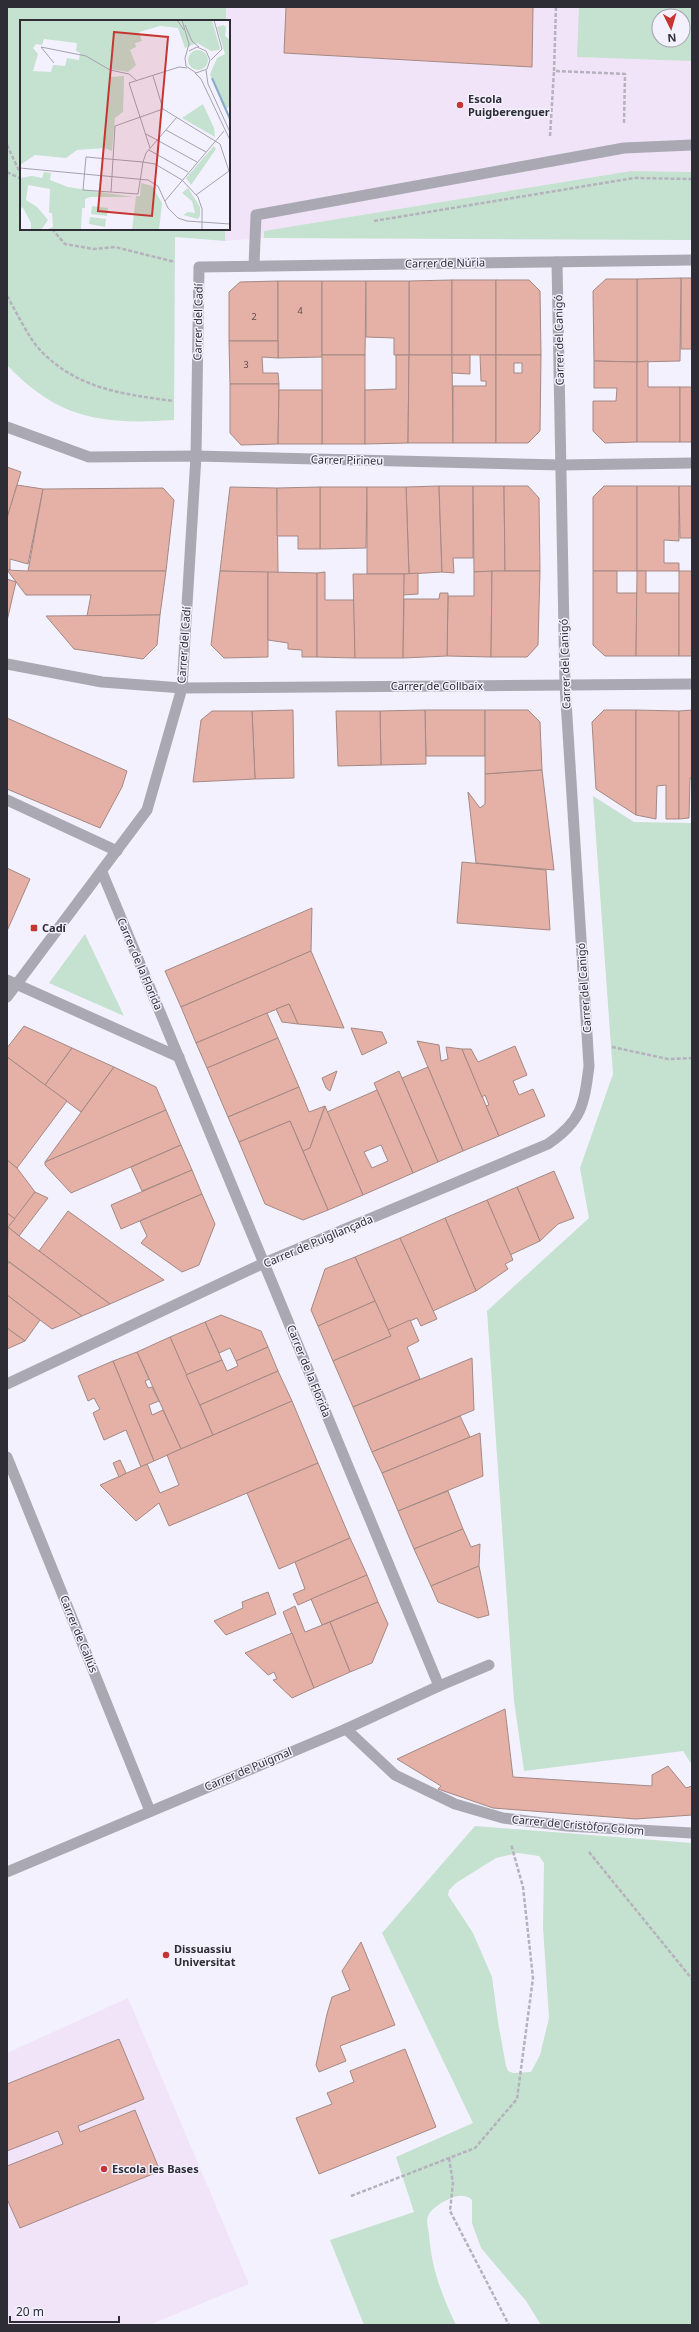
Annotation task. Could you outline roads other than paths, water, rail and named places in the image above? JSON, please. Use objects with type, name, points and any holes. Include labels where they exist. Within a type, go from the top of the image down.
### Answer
[{"type":"street","points":[[254,266],[256,215],[624,148],[692,145]]},
{"type":"street","name":"Carrer de Núria","points":[[199,267],[692,260]]},
{"type":"street","name":"Carrer del Canigó","points":[[557,262],[565,685],[589,1066]]},
{"type":"street","name":"Carrer del Cadí","points":[[7,997],[12,982],[102,872],[147,810],[182,688],[196,456],[199,267]]},
{"type":"street","name":"Carrer Pirineu","points":[[7,427],[89,457],[196,456],[561,465],[692,463]]},
{"type":"street","name":"Carrer de Collbaix","points":[[7,664],[102,682],[182,688],[692,684]]},
{"type":"street","points":[[7,800],[117,850]]},
{"type":"street","name":"Carrer de la Florida","points":[[102,872],[439,1686]]},
{"type":"street","points":[[12,982],[178,1057]]},
{"type":"street","name":"Carrer de Puigllançada","points":[[7,1384],[264,1263],[548,1144],[566,1132],[578,1115],[586,1093],[589,1066]]},
{"type":"street","name":"Carrer de Callús","points":[[7,1457],[150,1810]]},
{"type":"street","name":"Carrer de Puigmal","points":[[7,1872],[346,1728],[489,1664]]},
{"type":"street","name":"Carrer de Cristòfor Colom","points":[[346,1728],[395,1775],[455,1804],[503,1818],[567,1826],[692,1833]]},
{"type":"place","name":"Escola Puigberenguer","points":[[460,105]]},
{"type":"place","name":"Cadí","points":[[34,928]]},
{"type":"place","name":"Dissuassiu Universitat","points":[[166,1955]]},
{"type":"place","name":"Escola les Bases","points":[[104,2169]]}]
